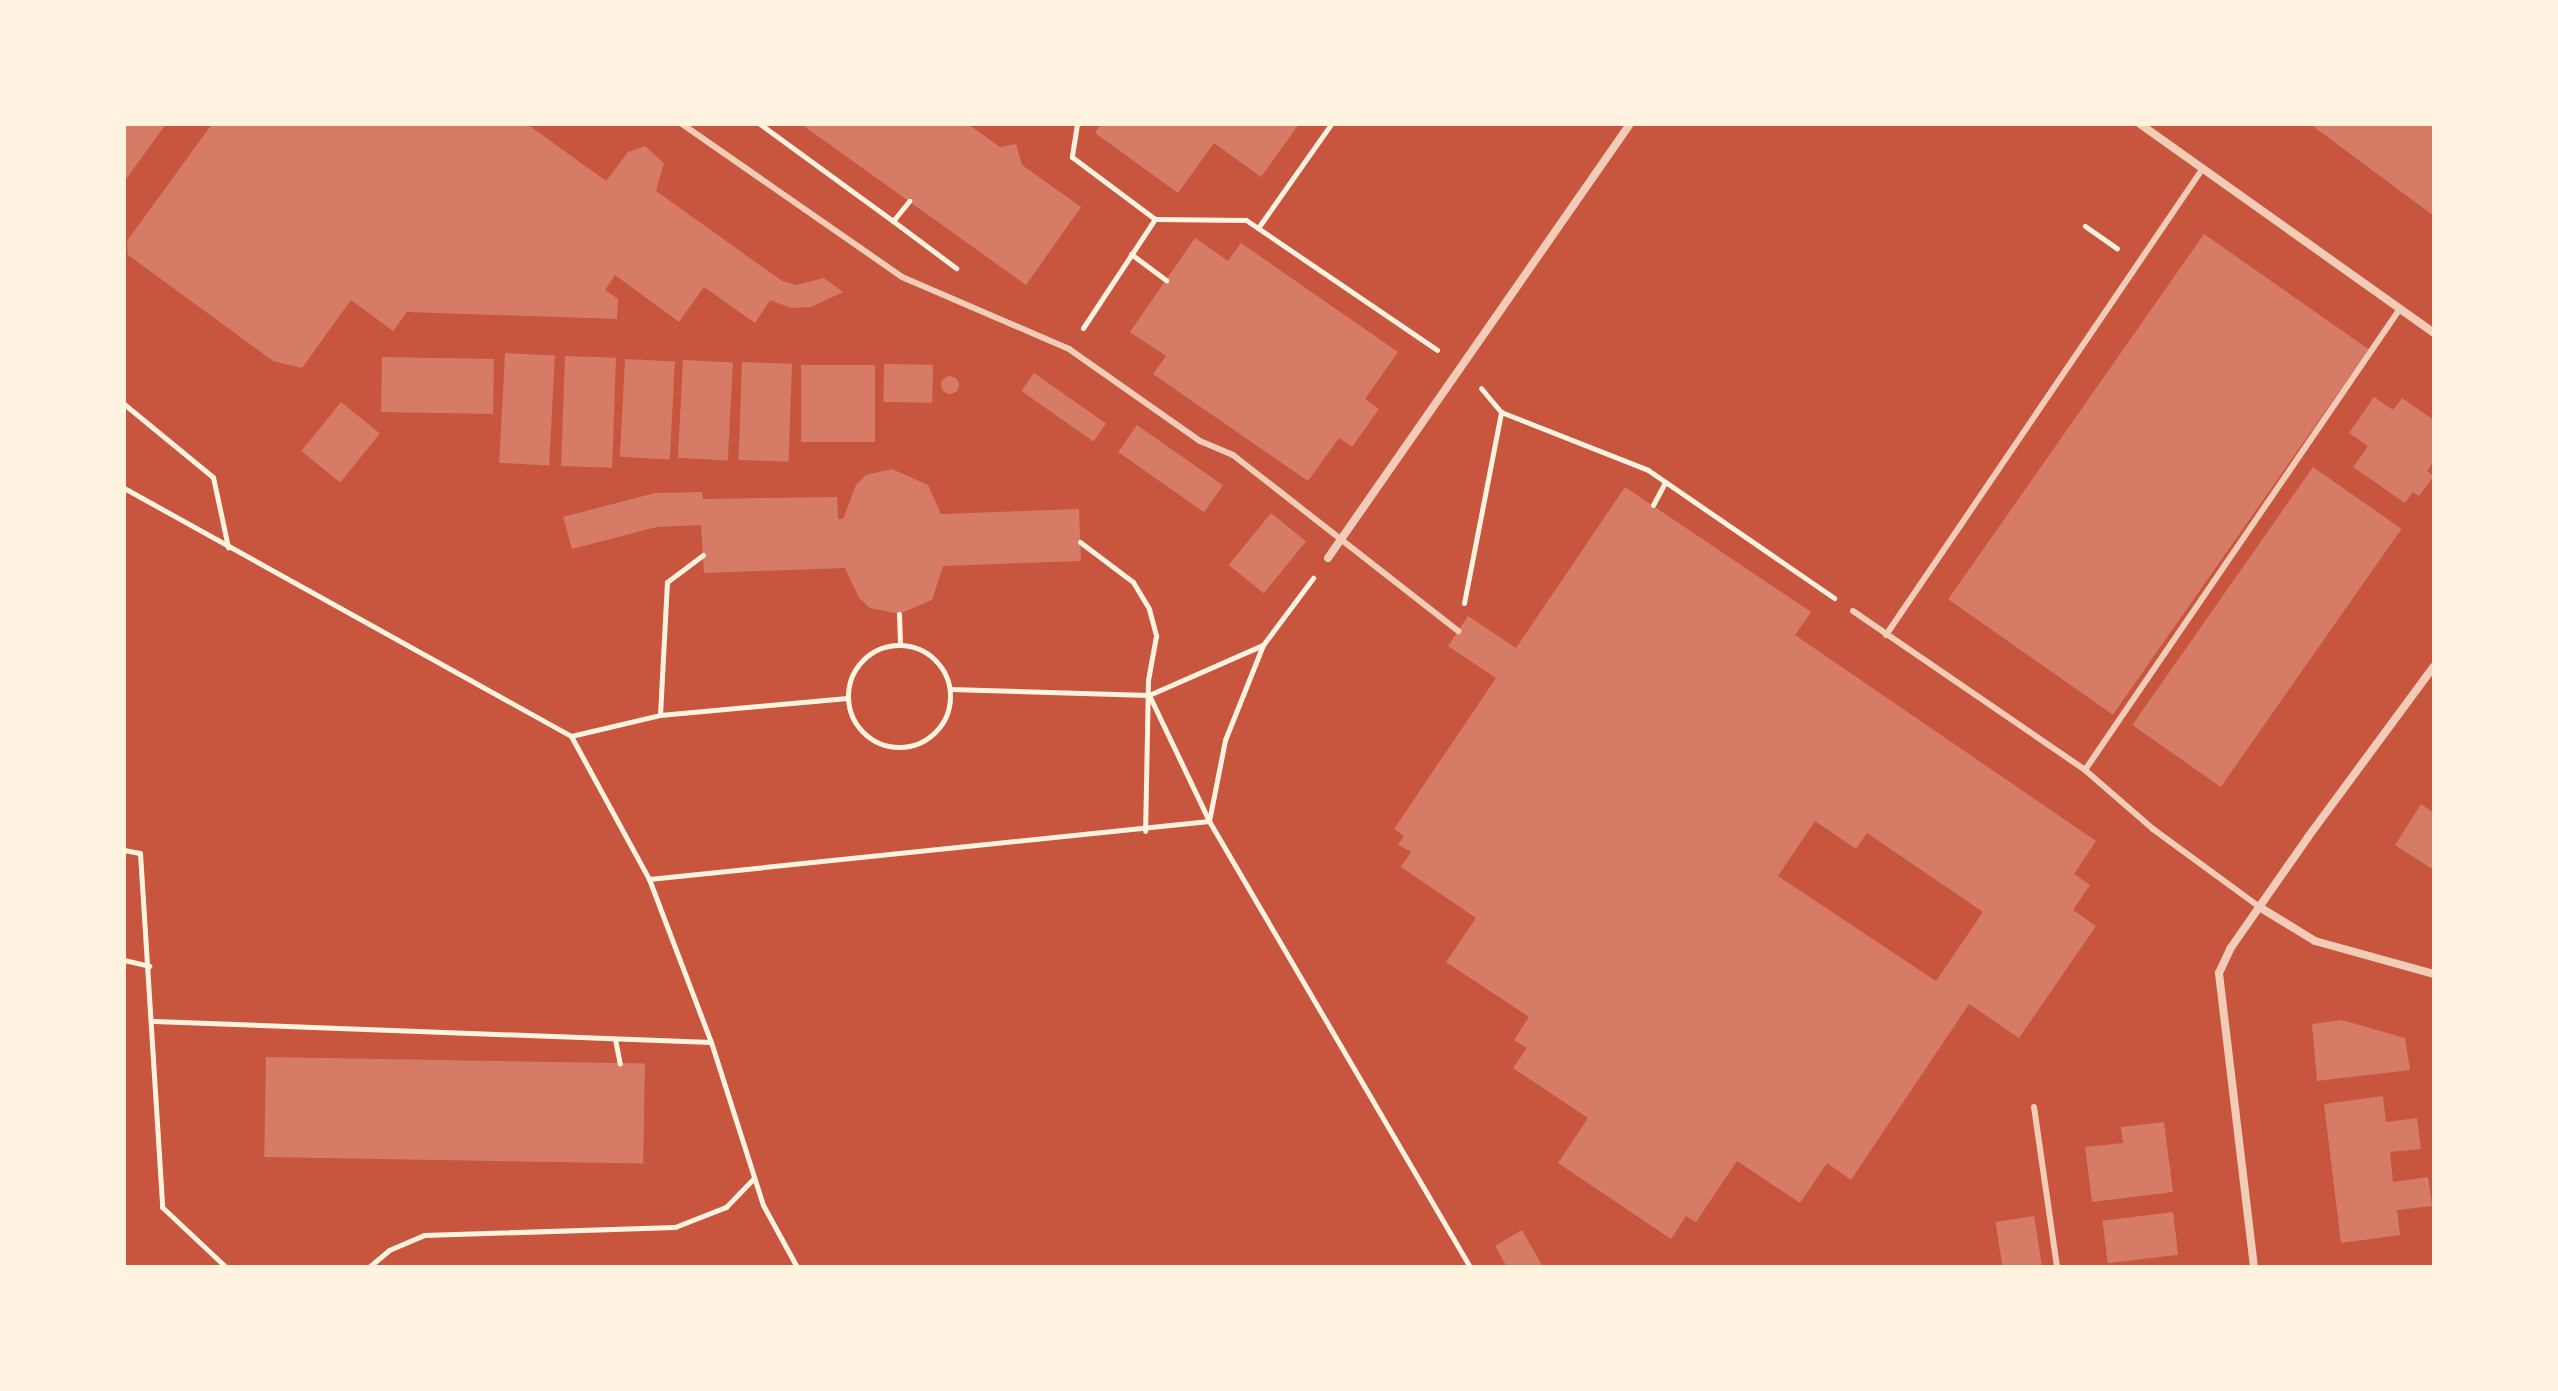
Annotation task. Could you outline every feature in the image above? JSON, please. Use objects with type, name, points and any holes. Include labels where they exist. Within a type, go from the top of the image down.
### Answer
[{"type":"street","points":[[1328,558],[1630,124]]},
{"type":"street","points":[[2140,124],[2434,333]]},
{"type":"street","points":[[2254,1267],[2219,973],[2261,908],[2434,666]]},
{"type":"street","points":[[2261,908],[2315,941],[2434,974]]},
{"type":"lane","points":[[682,124],[902,277],[1069,349],[1200,441],[1233,455],[1458,631]]},
{"type":"lane","points":[[1886,635],[2203,168]]},
{"type":"lane","points":[[2085,770],[2399,310]]},
{"type":"lane","points":[[1853,611],[2085,770],[2153,829],[2261,908]]},
{"type":"lane","points":[[2034,1107],[2057,1267]]},
{"type":"path","points":[[760,124],[965,274]]},
{"type":"path","points":[[1077,124],[1072,157],[1155,219],[1246,220],[1461,367],[1501,412],[1648,470],[1853,611]]},
{"type":"path","points":[[1257,228],[1331,124]]},
{"type":"path","points":[[893,221],[909,201]]},
{"type":"path","points":[[1069,349],[1155,219]]},
{"type":"path","points":[[2085,226],[2139,262]]},
{"type":"path","points":[[1131,254],[1166,280]]},
{"type":"path","points":[[124,404],[213,477],[228,547]]},
{"type":"path","points":[[1458,631],[1501,412]]},
{"type":"path","points":[[1653,505],[1665,482]]},
{"type":"path","points":[[124,488],[571,736],[649,879],[711,1042],[754,1178],[797,1267]]},
{"type":"path","points":[[1080,542],[1133,582],[1149,609],[1156,636],[1149,695],[1145,831]]},
{"type":"path","points":[[660,715],[667,582],[703,555]]},
{"type":"path","points":[[1209,821],[1225,740],[1263,645],[1328,558]]},
{"type":"path","points":[[899,614],[900,645]]},
{"type":"path","points":[[900,645],[929,654],[950,689],[946,719],[937,731],[925,740],[896,748],[868,737],[858,727],[847,698],[857,666],[870,654],[900,645]]},
{"type":"path","points":[[950,689],[1149,695],[1263,645]]},
{"type":"path","points":[[1149,695],[1209,821],[1470,1267]]},
{"type":"path","points":[[571,736],[660,715],[847,698]]},
{"type":"path","points":[[649,879],[1145,831],[1209,821]]},
{"type":"path","points":[[124,850],[140,853],[154,1021],[162,1207],[226,1267]]},
{"type":"path","points":[[124,960],[149,966]]},
{"type":"path","points":[[154,1021],[711,1042]]},
{"type":"path","points":[[615,1039],[620,1064]]},
{"type":"path","points":[[369,1267],[389,1250],[424,1235],[675,1227],[726,1207],[754,1178]]},
{"type":"building","points":[[124,124],[166,124],[124,182]]},
{"type":"building","points":[[212,124],[527,124],[606,181],[628,152],[645,146],[664,163],[656,191],[782,281],[796,285],[824,278],[843,292],[811,307],[791,308],[770,300],[755,323],[704,287],[679,322],[615,275],[605,290],[618,299],[617,319],[407,312],[393,331],[351,300],[302,368],[273,361],[128,255],[127,241]]},
{"type":"building","points":[[801,124],[968,124],[1000,147],[1016,144],[1022,165],[1081,207],[1026,285]]},
{"type":"building","points":[[1101,124],[1299,124],[1261,177],[1214,143],[1178,193],[1095,133]]},
{"type":"building","points":[[2310,124],[2434,124],[2434,216]]},
{"type":"building","points":[[2204,234],[2369,349],[2113,715],[1948,599]]},
{"type":"building","points":[[1195,238],[1228,261],[1241,243],[1398,352],[1365,399],[1379,409],[1352,447],[1339,438],[1308,481],[1153,374],[1166,356],[1130,332]]},
{"type":"building","points":[[505,353],[555,356],[549,465],[499,463]]},
{"type":"building","points":[[565,356],[616,358],[612,468],[561,466]]},
{"type":"building","points":[[382,357],[494,359],[493,414],[381,412]]},
{"type":"building","points":[[625,359],[675,362],[670,459],[620,457]]},
{"type":"building","points":[[683,360],[733,363],[728,460],[678,458]]},
{"type":"building","points":[[742,362],[792,364],[789,462],[739,460]]},
{"type":"building","points":[[884,364],[933,365],[932,403],[883,402]]},
{"type":"building","points":[[801,365],[875,365],[875,442],[801,442]]},
{"type":"building","points":[[1034,373],[1106,423],[1093,441],[1021,391]]},
{"type":"building","points":[[946,376],[954,376],[959,385],[957,392],[946,394],[941,389],[941,381]]},
{"type":"building","points":[[2374,397],[2393,410],[2402,398],[2434,420],[2434,461],[2427,471],[2434,476],[2419,496],[2413,492],[2405,503],[2353,467],[2368,446],[2349,433]]},
{"type":"building","points":[[341,402],[380,433],[340,482],[301,451]]},
{"type":"building","points":[[1137,425],[1223,485],[1204,512],[1118,452]]},
{"type":"building","points":[[2313,467],[2401,529],[2221,787],[2132,725]]},
{"type":"building","points":[[892,469],[928,485],[941,514],[1079,509],[1081,561],[943,566],[932,600],[899,614],[870,608],[859,598],[845,568],[704,573],[701,525],[657,527],[572,549],[563,517],[655,493],[702,492],[703,499],[837,497],[838,519],[843,519],[856,485],[866,475]]},
{"type":"building","points":[[1625,487],[1811,612],[1795,635],[2096,841],[2074,874],[2090,885],[2073,910],[2096,926],[2019,1038],[1969,1004],[1851,1180],[1827,1163],[1800,1203],[1737,1161],[1696,1222],[1686,1216],[1671,1239],[1558,1163],[1588,1118],[1513,1068],[1527,1048],[1514,1040],[1529,1017],[1446,962],[1476,918],[1401,867],[1411,852],[1398,845],[1404,836],[1394,829],[1496,678],[1448,646],[1468,616],[1516,648]],"holes":[[[1815,821],[1856,849],[1867,833],[1983,912],[1936,981],[1778,876]]]},
{"type":"building","points":[[1271,513],[1306,541],[1264,593],[1229,565]]},
{"type":"building","points":[[2421,804],[2434,813],[2434,870],[2395,845]]},
{"type":"building","points":[[2342,1020],[2405,1038],[2410,1070],[2317,1081],[2312,1024]]},
{"type":"building","points":[[266,1057],[645,1064],[643,1164],[264,1157]]},
{"type":"building","points":[[2383,1096],[2386,1122],[2417,1118],[2421,1149],[2390,1152],[2393,1182],[2428,1177],[2432,1206],[2397,1210],[2400,1235],[2341,1243],[2324,1104]]},
{"type":"building","points":[[2164,1122],[2173,1192],[2092,1202],[2085,1147],[2123,1143],[2121,1127]]},
{"type":"building","points":[[2173,1212],[2178,1255],[2108,1263],[2103,1221]]},
{"type":"building","points":[[2034,1216],[2042,1267],[2003,1267],[1995,1222]]},
{"type":"building","points":[[1522,1230],[1543,1267],[1507,1267],[1495,1246]]}]
